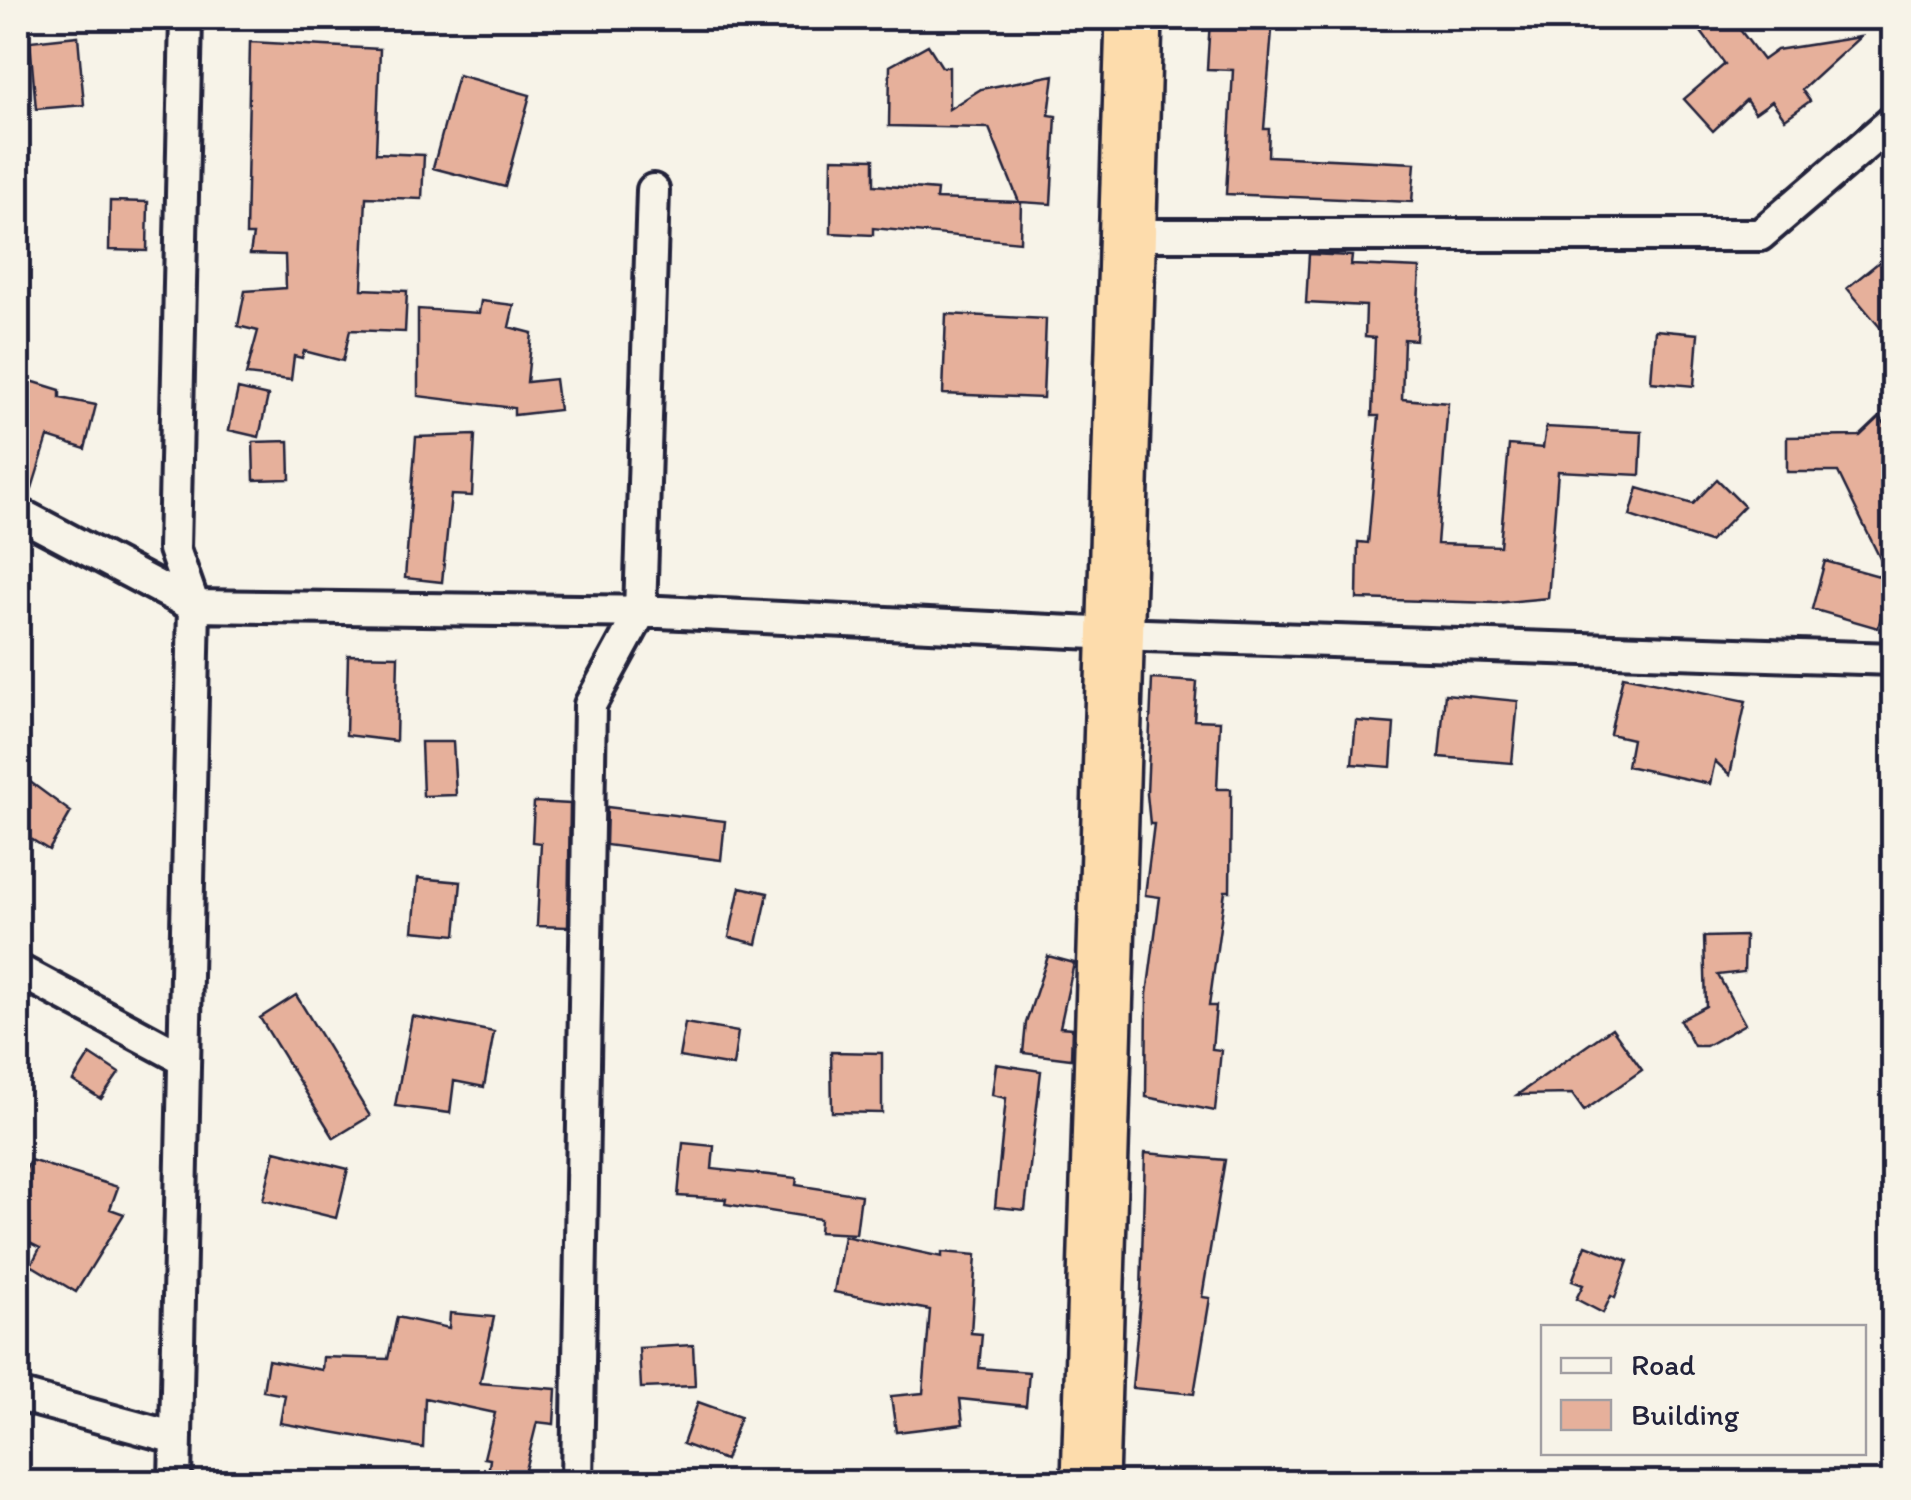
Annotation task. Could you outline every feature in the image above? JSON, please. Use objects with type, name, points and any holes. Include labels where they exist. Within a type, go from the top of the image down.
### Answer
[{"type":"highway","points":[[1090,1482],[1134,18]]},
{"type":"street","points":[[175,1482],[194,606],[174,548],[186,18]]},
{"type":"street","points":[[1127,235],[1760,235],[1894,120]]},
{"type":"street","points":[[577,1482],[590,705],[640,612],[653,190]]},
{"type":"street","points":[[18,513],[194,606],[640,612],[1115,634],[1894,659]]},
{"type":"street","points":[[18,970],[184,1060]]},
{"type":"street","points":[[18,1395],[176,1438]]},
{"type":"building","points":[[1273,18],[1264,129],[1269,129],[1268,156],[1415,163],[1412,202],[1226,194],[1233,70],[1207,69],[1210,20]]},
{"type":"building","points":[[1715,18],[1731,18],[1763,60],[1777,50],[1860,37],[1802,90],[1810,101],[1785,119],[1772,101],[1755,113],[1746,100],[1713,131],[1684,99],[1725,64],[1699,29]]},
{"type":"building","points":[[78,36],[84,105],[36,109],[30,41]]},
{"type":"building","points":[[250,42],[380,49],[376,153],[424,155],[422,199],[366,197],[362,289],[407,291],[405,332],[350,330],[343,361],[304,351],[302,358],[294,356],[291,380],[246,375],[258,331],[238,326],[245,291],[286,288],[285,255],[250,254],[253,235],[246,235]]},
{"type":"building","points":[[928,45],[942,67],[949,67],[949,109],[981,89],[1054,75],[1049,115],[1056,116],[1051,204],[1021,202],[1020,242],[873,228],[873,235],[831,233],[832,158],[874,159],[874,185],[937,190],[936,199],[1019,202],[989,128],[889,126],[890,66]]},
{"type":"building","points":[[458,75],[530,95],[505,187],[433,168]]},
{"type":"building","points":[[110,201],[148,202],[147,251],[109,250]]},
{"type":"building","points":[[1894,250],[1894,344],[1847,288]]},
{"type":"building","points":[[1309,254],[1352,256],[1351,265],[1420,268],[1416,340],[1404,339],[1402,399],[1448,403],[1437,544],[1500,546],[1509,445],[1543,448],[1546,427],[1642,432],[1640,475],[1558,471],[1548,598],[1496,603],[1357,599],[1358,542],[1368,543],[1379,416],[1372,416],[1375,338],[1365,337],[1366,306],[1306,303]]},
{"type":"building","points":[[481,301],[514,305],[509,327],[532,333],[527,382],[555,379],[559,410],[514,415],[514,408],[418,396],[418,309],[479,313]]},
{"type":"building","points":[[946,314],[1046,319],[1043,398],[943,394]]},
{"type":"building","points":[[1655,330],[1698,334],[1694,386],[1651,382]]},
{"type":"building","points":[[18,377],[60,390],[60,398],[96,405],[85,449],[48,437],[29,498],[18,494]]},
{"type":"building","points":[[238,389],[268,396],[259,437],[229,430]]},
{"type":"building","points":[[1880,417],[1894,437],[1894,586],[1891,581],[1878,628],[1812,609],[1825,561],[1890,579],[1838,472],[1787,472],[1787,437],[1860,436]]},
{"type":"building","points":[[475,435],[472,496],[451,495],[442,582],[405,578],[416,437]]},
{"type":"building","points":[[289,441],[290,479],[254,480],[253,442]]},
{"type":"building","points":[[1717,479],[1744,506],[1709,542],[1630,516],[1638,488],[1693,504]]},
{"type":"building","points":[[348,655],[398,656],[396,741],[346,735]]},
{"type":"building","points":[[1623,676],[1746,701],[1730,775],[1715,761],[1710,784],[1627,766],[1632,739],[1610,734]]},
{"type":"building","points":[[1152,679],[1197,682],[1194,720],[1220,721],[1217,789],[1231,789],[1230,891],[1225,891],[1209,1006],[1216,1006],[1212,1049],[1221,1050],[1215,1111],[1146,1097],[1147,994],[1160,897],[1145,895],[1154,824],[1150,824],[1147,794]]},
{"type":"building","points":[[1445,694],[1518,701],[1512,763],[1439,757]]},
{"type":"building","points":[[1356,721],[1394,724],[1391,767],[1352,764]]},
{"type":"building","points":[[421,742],[453,742],[456,795],[423,796]]},
{"type":"building","points":[[18,773],[71,812],[49,850],[18,831]]},
{"type":"building","points":[[534,802],[570,804],[568,927],[537,926],[541,843],[532,842]]},
{"type":"building","points":[[607,807],[725,821],[721,860],[606,845]]},
{"type":"building","points":[[418,878],[461,882],[456,935],[413,931]]},
{"type":"building","points":[[740,887],[768,893],[757,944],[729,937]]},
{"type":"building","points":[[1745,936],[1744,972],[1718,975],[1745,1024],[1706,1046],[1694,1046],[1680,1020],[1706,1006],[1704,937]]},
{"type":"building","points":[[1048,956],[1074,963],[1060,1027],[1072,1028],[1071,1059],[1023,1053],[1026,1023]]},
{"type":"building","points":[[296,995],[370,1116],[334,1138],[260,1018]]},
{"type":"building","points":[[412,1016],[494,1032],[484,1087],[454,1081],[450,1113],[395,1106]]},
{"type":"building","points":[[685,1023],[738,1032],[733,1066],[679,1057]]},
{"type":"building","points":[[1612,1028],[1642,1070],[1584,1111],[1572,1094],[1517,1095]]},
{"type":"building","points":[[831,1052],[882,1053],[882,1113],[832,1112]]},
{"type":"building","points":[[90,1054],[119,1073],[101,1099],[73,1081]]},
{"type":"building","points":[[996,1064],[1041,1071],[1025,1210],[995,1207],[1006,1098],[992,1095]]},
{"type":"building","points":[[683,1143],[714,1146],[712,1169],[797,1178],[796,1185],[861,1195],[856,1234],[819,1232],[820,1219],[725,1204],[726,1199],[678,1196]]},
{"type":"building","points":[[275,1151],[348,1169],[336,1218],[263,1200]]},
{"type":"building","points":[[1145,1153],[1225,1160],[1202,1297],[1210,1298],[1194,1394],[1132,1388],[1141,1292]]},
{"type":"building","points":[[30,1160],[118,1187],[110,1209],[124,1214],[76,1292],[31,1265],[40,1248],[18,1237],[18,1187]]},
{"type":"building","points":[[844,1236],[942,1257],[942,1252],[976,1255],[971,1333],[982,1334],[979,1368],[1029,1372],[1026,1406],[960,1399],[963,1424],[896,1432],[891,1396],[923,1393],[930,1310],[834,1292]]},
{"type":"building","points":[[1586,1245],[1628,1261],[1615,1298],[1611,1296],[1603,1313],[1576,1299],[1583,1285],[1572,1281]]},
{"type":"building","points":[[450,1313],[494,1317],[480,1383],[556,1389],[554,1424],[537,1422],[522,1482],[488,1475],[490,1459],[484,1458],[495,1413],[425,1398],[423,1448],[280,1423],[285,1395],[263,1391],[268,1360],[322,1370],[323,1357],[388,1359],[397,1317],[449,1328]]},
{"type":"building","points":[[693,1345],[695,1386],[641,1388],[639,1348]]},
{"type":"building","points":[[698,1402],[740,1417],[725,1460],[683,1444]]}]
